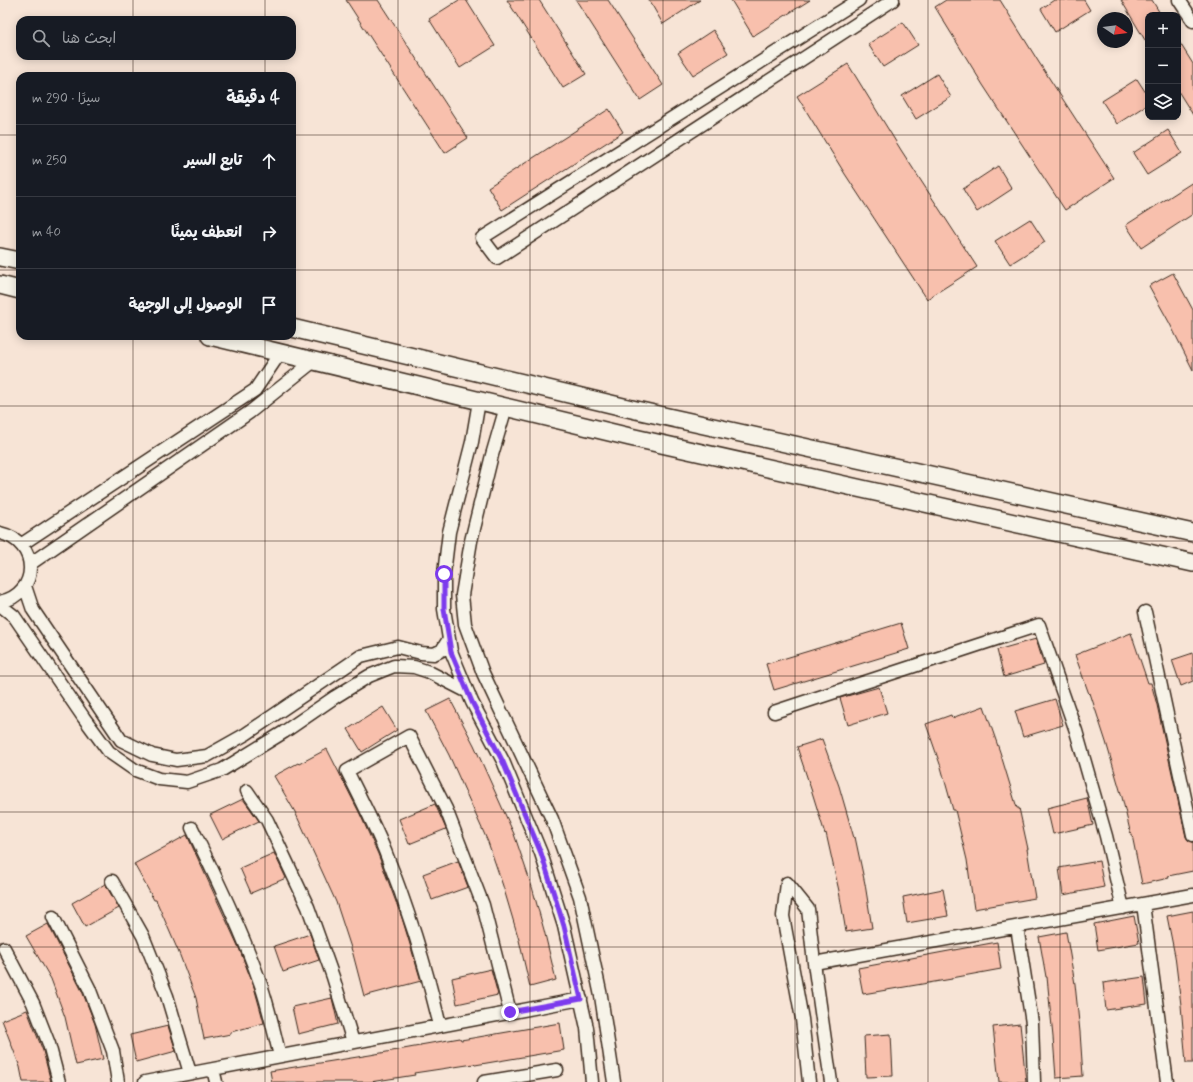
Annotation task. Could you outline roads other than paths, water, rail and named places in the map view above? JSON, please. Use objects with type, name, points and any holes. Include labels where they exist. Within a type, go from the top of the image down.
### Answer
[{"type":"main road","points":[[0,257],[16,261]]},
{"type":"main road","points":[[0,285],[16,289]]},
{"type":"main road","points":[[296,329],[636,410],[1193,533]]},
{"type":"main road","points":[[226,340],[637,438],[1193,563]]},
{"type":"street","points":[[859,0],[482,238],[497,258],[893,0]]},
{"type":"street","points":[[1179,0],[1193,21]]},
{"type":"street","points":[[22,544],[255,390],[280,353]]},
{"type":"street","points":[[30,564],[250,412],[314,361]]},
{"type":"street","points":[[479,400],[472,442],[449,532],[444,574],[444,609],[451,652],[468,692],[503,762],[541,853],[564,926],[581,999],[587,1028],[592,1082]]},
{"type":"street","points":[[506,407],[492,455],[471,541],[462,595],[465,624],[483,673],[552,819],[580,897],[601,996],[614,1082]]},
{"type":"street","points":[[0,533],[12,536],[22,544],[28,553],[30,564],[30,576],[25,586],[18,595],[0,604],[14,616],[109,752],[135,770],[159,778],[187,782],[222,770],[284,732],[355,684],[369,676],[394,666],[414,667],[429,672],[468,692]]},
{"type":"street","points":[[25,586],[33,610],[121,740],[152,755],[176,760],[207,756],[246,734],[361,656],[398,647],[421,653],[434,654],[442,650],[449,639]]},
{"type":"street","points":[[1145,612],[1193,835]]},
{"type":"street","points":[[774,712],[1039,625],[1076,731],[1106,836],[1124,908]]},
{"type":"street","points":[[440,1026],[430,981],[416,933],[385,850],[347,771],[409,736],[446,809],[483,905],[510,1012]]},
{"type":"street","points":[[247,791],[266,820],[308,907],[333,977],[353,1042]]},
{"type":"street","points":[[192,828],[242,934],[262,986],[280,1056]]},
{"type":"street","points":[[112,881],[144,936],[168,996],[190,1074]]},
{"type":"street","points":[[809,1082],[802,1019],[783,916],[787,883],[808,909],[814,962],[832,1082]]},
{"type":"street","points":[[814,962],[1193,895]]},
{"type":"street","points":[[1143,904],[1167,1082]]},
{"type":"street","points":[[53,917],[89,988],[113,1051],[118,1082]]},
{"type":"street","points":[[1017,926],[1032,1024],[1034,1082]]},
{"type":"street","points":[[4,948],[33,1003],[49,1044],[59,1082]]},
{"type":"street","points":[[145,1082],[581,999]]},
{"type":"street","points":[[213,1069],[216,1082]]},
{"type":"street","points":[[484,1082],[517,1079],[557,1070]]}]
